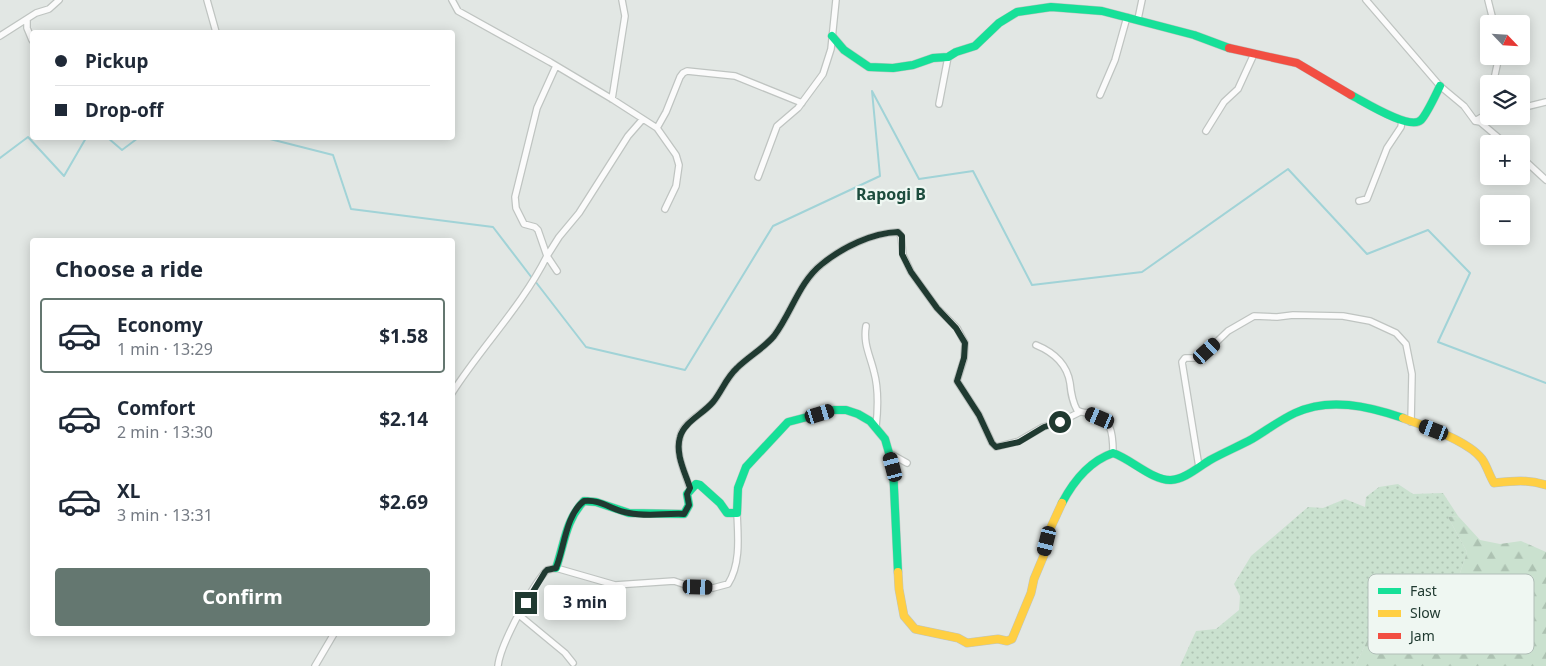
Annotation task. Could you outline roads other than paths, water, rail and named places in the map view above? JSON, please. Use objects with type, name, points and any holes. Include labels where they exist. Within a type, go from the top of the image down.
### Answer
[{"type":"street","points":[[0,36],[36,13],[49,9],[59,0]]},
{"type":"street","points":[[206,0],[215,30]]},
{"type":"street","points":[[452,0],[458,11],[514,41],[657,128],[676,155],[679,165],[676,186],[665,208]]},
{"type":"street","points":[[612,99],[624,23],[622,0]]},
{"type":"street","points":[[758,177],[777,126],[802,103],[823,74],[829,60],[836,0]]},
{"type":"street","points":[[1138,19],[1142,0]]},
{"type":"street","points":[[1366,0],[1440,86],[1464,106],[1475,121],[1480,122],[1495,135]]},
{"type":"street","points":[[1488,0],[1492,15]]},
{"type":"street","points":[[832,36],[844,50],[869,67],[874,69],[906,66],[933,58],[948,57],[956,52],[975,46],[999,23],[1017,12],[1051,6],[1102,12],[1138,19],[1194,34],[1220,46],[1297,63],[1379,111],[1414,123],[1421,120],[1440,86]]},
{"type":"street","points":[[1100,95],[1115,60],[1127,17]]},
{"type":"street","points":[[27,20],[27,28],[30,35]]},
{"type":"street","points":[[1206,132],[1224,102],[1238,90],[1254,54]]},
{"type":"street","points":[[939,104],[948,57]]},
{"type":"street","points":[[556,66],[537,108],[515,197],[516,208],[524,224],[535,227],[538,230],[547,256],[557,271]]},
{"type":"street","points":[[657,128],[666,112],[680,77],[687,71],[736,76],[802,103]]},
{"type":"street","points":[[1530,106],[1546,102]]},
{"type":"street","points":[[1475,121],[1480,118]]},
{"type":"street","points":[[455,389],[534,281],[559,237],[579,213],[628,136],[642,120]]},
{"type":"street","points":[[1359,201],[1367,199],[1387,148],[1401,127],[1402,120]]},
{"type":"street","points":[[1530,165],[1546,180]]},
{"type":"street","points":[[690,488],[678,451],[683,429],[713,402],[727,378],[773,337],[805,281],[822,264],[845,249],[884,233],[898,232],[902,236],[902,254],[911,272],[937,308],[956,328],[965,343],[964,358],[957,381],[979,415],[992,443],[996,447],[1019,442],[1044,427],[1060,422],[1080,412]]},
{"type":"street","points":[[1199,468],[1182,362],[1185,358],[1200,358],[1228,331],[1254,316],[1277,317],[1293,314],[1343,316],[1370,321],[1396,333],[1406,344],[1410,359],[1412,374],[1411,422]]},
{"type":"street","points":[[866,326],[864,338],[875,374],[878,404],[876,427]]},
{"type":"street","points":[[1036,345],[1055,356],[1068,373],[1071,396],[1075,407],[1080,412],[1100,418],[1110,425],[1113,438],[1113,453]]},
{"type":"street","points":[[498,666],[501,651],[519,615],[547,570],[556,568],[614,585],[674,581],[689,586],[714,588],[728,584],[733,577],[738,552],[739,506],[737,497],[744,468],[788,422],[834,410],[846,410],[858,414],[870,421],[885,439],[893,467],[899,589],[904,616],[915,629],[958,638],[967,643],[998,639],[1007,641],[1012,639],[1031,593],[1034,578],[1044,555],[1051,526],[1070,487],[1088,468],[1104,456],[1113,453],[1126,458],[1162,479],[1173,480],[1199,468],[1273,425],[1309,408],[1355,406],[1381,411],[1446,435],[1468,446],[1483,460],[1494,483],[1524,480],[1535,481],[1546,486]]},
{"type":"street","points":[[889,453],[907,463]]},
{"type":"street","points":[[556,568],[570,523],[577,508],[584,501],[592,500],[621,512],[638,515],[684,514],[689,505],[687,494],[690,488],[696,484],[700,485],[720,503],[727,513],[738,513]]},
{"type":"street","points":[[519,615],[565,653],[573,663]]},
{"type":"street","points":[[316,666],[333,636]]},
{"type":"waterway","points":[[535,281],[586,347],[685,370],[773,226],[880,176],[872,91],[919,179],[973,171],[1032,285],[1142,272],[1288,169],[1367,254],[1428,230],[1470,273],[1438,342],[1546,383]]},
{"type":"waterway","points":[[0,158],[28,137],[30,139]]},
{"type":"waterway","points":[[31,140],[64,176],[85,140]]},
{"type":"waterway","points":[[110,140],[122,150],[135,140]]},
{"type":"waterway","points":[[274,140],[333,155],[351,209],[493,227],[532,278]]},
{"type":"district","name":"Rapogi B","points":[[891,194]]}]
